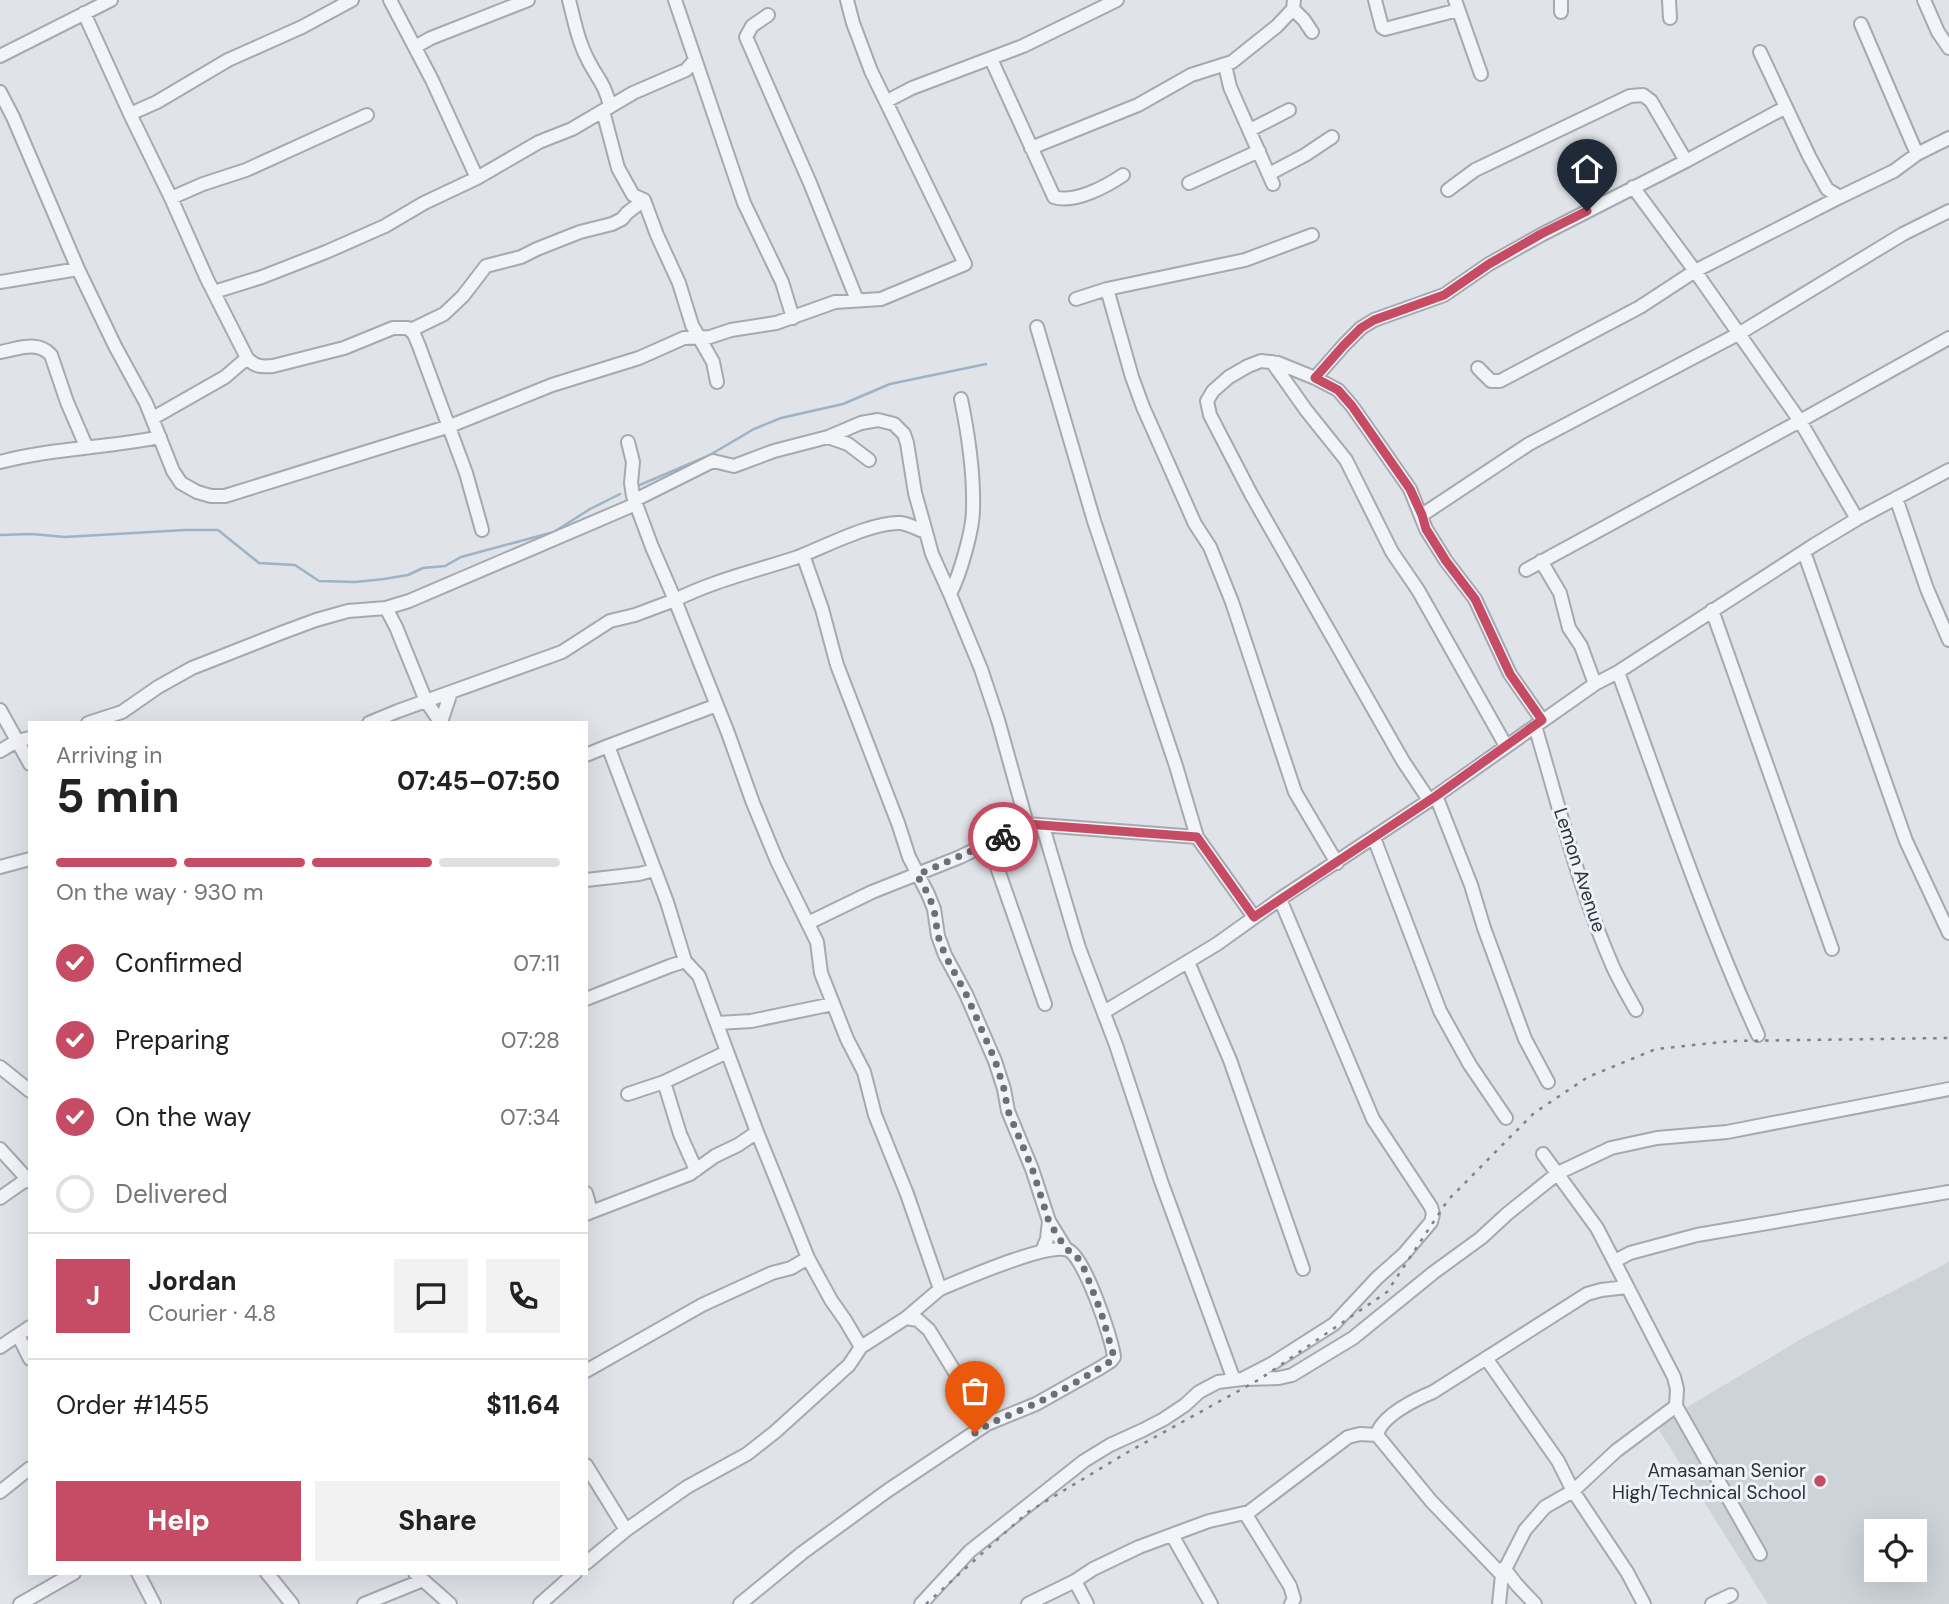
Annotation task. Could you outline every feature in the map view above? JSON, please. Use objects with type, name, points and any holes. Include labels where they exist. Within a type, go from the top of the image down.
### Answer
[{"type":"street","points":[[0,56],[111,0]]},
{"type":"street","points":[[130,114],[157,102],[228,60],[302,27],[352,0]]},
{"type":"street","points":[[390,0],[432,80],[477,178]]},
{"type":"street","points":[[415,47],[431,38],[528,0]]},
{"type":"street","points":[[569,0],[576,30],[588,61],[601,81],[618,167],[633,195],[644,200],[679,283],[698,338],[713,362],[717,382]]},
{"type":"street","points":[[674,0],[744,203],[782,282],[793,318]]},
{"type":"street","points":[[0,92],[78,269],[146,403],[166,456],[181,483],[197,492],[225,496],[450,426],[552,385],[639,358],[684,338],[710,337],[731,330],[776,323],[835,302],[880,299],[965,264],[871,71],[853,23],[848,0]]},
{"type":"street","points":[[887,101],[912,88],[1023,47],[1117,0]]},
{"type":"street","points":[[1374,0],[1385,29],[1456,5],[1481,74]]},
{"type":"street","points":[[1669,0],[1670,18]]},
{"type":"street","points":[[1924,0],[1938,32],[1949,48]]},
{"type":"street","points":[[1031,148],[1138,106],[1191,75],[1225,65],[1257,44],[1293,5],[1312,32]]},
{"type":"street","points":[[84,13],[247,358],[252,364],[261,367],[273,366],[344,348],[393,328],[411,330],[450,426],[482,530]]},
{"type":"street","points":[[768,15],[752,26],[746,37],[810,183],[857,300]]},
{"type":"street","points":[[1861,24],[1917,154]]},
{"type":"street","points":[[1760,52],[1827,189],[1840,197]]},
{"type":"street","points":[[991,59],[1054,197],[1062,199],[1102,189],[1124,175]]},
{"type":"street","points":[[214,292],[262,277],[384,226],[529,148],[572,128],[633,93],[686,70],[695,60]]},
{"type":"street","points":[[1225,65],[1230,87],[1271,179],[1332,137]]},
{"type":"street","points":[[1448,190],[1475,170],[1630,96],[1643,95],[1651,101],[1686,161]]},
{"type":"street","points":[[1315,378],[1361,328],[1374,320],[1444,295],[1489,264],[1541,234],[1786,107]]},
{"type":"street","points":[[1250,130],[1289,110]]},
{"type":"street","points":[[171,198],[246,170],[367,115]]},
{"type":"street","points":[[1478,369],[1491,382],[1500,381],[1640,307],[1695,271],[1894,171],[1917,154],[1949,138]]},
{"type":"street","points":[[1189,183],[1259,151]]},
{"type":"street","points":[[1633,187],[1800,421],[1857,519]]},
{"type":"street","points":[[411,330],[444,314],[463,296],[486,267],[521,257],[580,232],[612,224],[644,200]]},
{"type":"street","points":[[1422,515],[1529,444],[1740,334],[1903,234],[1949,211]]},
{"type":"street","points":[[1076,299],[1107,289],[1238,262],[1312,235]]},
{"type":"street","points":[[0,282],[78,269]]},
{"type":"street","points":[[1107,289],[1143,407],[1195,524],[1210,548],[1232,602],[1295,792],[1337,863]]},
{"type":"street","points":[[1037,327],[1094,521],[1197,837],[1254,917]]},
{"type":"street","points":[[1526,570],[1949,338]]},
{"type":"street","points":[[0,352],[38,346],[51,355],[86,446]]},
{"type":"street","points":[[153,418],[225,377],[247,358]]},
{"type":"street","points":[[1506,746],[1418,590],[1392,552],[1353,470],[1332,440],[1306,410],[1272,362],[1261,361],[1229,377],[1213,391],[1207,401],[1210,415],[1271,530],[1403,761],[1432,798],[1471,885],[1483,928],[1525,1039],[1548,1082]]},
{"type":"street","name":"Lemon Avenue","points":[[1272,362],[1338,390],[1352,406],[1410,489],[1426,529],[1475,599],[1510,674],[1539,723],[1583,886],[1604,946],[1636,1010]]},
{"type":"street","points":[[950,594],[971,531],[973,509],[967,425],[961,399]]},
{"type":"street","points":[[100,721],[125,717],[158,687],[192,668],[328,616],[348,611],[386,608],[409,601],[635,502],[713,461],[734,466],[774,451],[828,437],[861,423],[878,420],[894,424],[904,434],[915,493],[932,554],[992,701],[1027,824]]},
{"type":"street","points":[[0,462],[42,452],[116,445],[160,437]]},
{"type":"street","points":[[828,437],[848,444],[869,460]]},
{"type":"street","points":[[628,442],[633,462],[631,483],[635,502],[767,838],[817,942],[821,973],[864,1072],[875,1115],[907,1194],[940,1289]]},
{"type":"street","points":[[1104,1013],[1188,962],[1337,863],[1595,684],[1618,672],[1857,519],[1949,470]]},
{"type":"street","points":[[1896,498],[1927,589],[1949,640]]},
{"type":"street","points":[[374,721],[562,652],[610,621],[635,615],[698,589],[803,555],[865,530],[901,523],[926,532]]},
{"type":"street","points":[[1804,552],[1906,842],[1949,933]]},
{"type":"street","points":[[740,1604],[802,1553],[987,1424],[1036,1404],[1114,1357],[1101,1312],[1083,1266],[1075,1254],[1066,1249],[1049,1222],[1032,1168],[1008,1111],[995,1060],[966,994],[945,955],[938,936],[934,909],[917,875],[837,665],[803,555]]},
{"type":"street","points":[[1541,561],[1560,593],[1569,628],[1581,646],[1595,684]]},
{"type":"street","points":[[386,608],[426,701],[440,721]]},
{"type":"street","points":[[1712,610],[1832,949]]},
{"type":"street","points":[[1618,672],[1705,910],[1758,1035]]},
{"type":"street","points":[[441,721],[451,692]]},
{"type":"street","points":[[588,754],[716,705]]},
{"type":"street","points":[[0,710],[23,739],[28,757]]},
{"type":"street","points":[[0,751],[23,739]]},
{"type":"street","points":[[608,746],[667,902],[685,961],[699,976],[718,1023],[726,1052],[808,1258],[861,1347]]},
{"type":"street","points":[[808,923],[872,892],[989,844],[1027,824],[1197,837]]},
{"type":"street","points":[[1043,827],[1067,910],[1169,1202],[1238,1379]]},
{"type":"street","points":[[1374,838],[1440,1011],[1470,1065],[1506,1118]]},
{"type":"street","points":[[989,844],[1045,1004]]},
{"type":"street","points":[[0,867],[28,860]]},
{"type":"street","points":[[588,880],[654,870]]},
{"type":"street","points":[[1238,1379],[1273,1363],[1334,1324],[1377,1278],[1404,1254],[1431,1222],[1433,1214],[1373,1119],[1280,899]]},
{"type":"street","points":[[588,998],[685,961]]},
{"type":"street","points":[[1188,962],[1225,1047],[1303,1269]]},
{"type":"street","points":[[718,1023],[751,1021],[833,1004]]},
{"type":"street","points":[[628,1094],[664,1082],[726,1052]]},
{"type":"street","points":[[0,1067],[28,1089]]},
{"type":"street","points":[[664,1082],[682,1141],[696,1170]]},
{"type":"street","points":[[921,1604],[970,1551],[1084,1461],[1164,1419],[1199,1392],[1219,1382],[1292,1375],[1353,1338],[1481,1238],[1558,1173],[1611,1148],[1657,1138],[1727,1132],[1949,1089]]},
{"type":"street","points":[[589,1212],[690,1174],[757,1132]]},
{"type":"street","points":[[0,1149],[28,1181],[0,1198]]},
{"type":"street","points":[[1543,1154],[1597,1228],[1615,1261],[1674,1377],[1676,1406],[1760,1554]]},
{"type":"street","points":[[1615,1261],[1630,1253],[1677,1239],[1949,1192]]},
{"type":"street","points":[[1042,1251],[1049,1222]]},
{"type":"street","points":[[588,1561],[626,1530],[687,1488],[747,1454],[796,1415],[849,1365],[861,1347],[913,1315],[940,1289],[1042,1251],[1066,1249]]},
{"type":"street","points":[[588,1370],[702,1305],[772,1273],[791,1268],[808,1258]]},
{"type":"street","points":[[1377,1435],[1379,1428],[1415,1400],[1433,1392],[1587,1294],[1627,1287]]},
{"type":"street","points":[[913,1315],[940,1346],[987,1424]]},
{"type":"street","points":[[0,1347],[28,1328]]},
{"type":"street","points":[[18,1335],[28,1355]]},
{"type":"street","points":[[1486,1358],[1558,1461],[1573,1491],[1627,1572],[1644,1604]]},
{"type":"street","points":[[1486,1604],[1500,1598],[1503,1572],[1525,1530],[1545,1507],[1573,1491],[1616,1451],[1676,1406]]},
{"type":"street","points":[[1028,1604],[1139,1547],[1209,1521],[1245,1513],[1265,1501],[1278,1488],[1348,1437],[1360,1434],[1377,1435],[1431,1501],[1535,1604]]},
{"type":"street","points":[[588,1468],[626,1530]]},
{"type":"street","points":[[0,1492],[28,1470]]},
{"type":"street","points":[[1245,1513],[1290,1586],[1294,1599],[1292,1604]]},
{"type":"street","points":[[1172,1535],[1211,1604]]},
{"type":"street","points":[[20,1604],[71,1575]]},
{"type":"street","points":[[139,1575],[154,1604]]},
{"type":"street","points":[[269,1575],[292,1604]]},
{"type":"street","points":[[540,1604],[573,1575]]},
{"type":"street","points":[[364,1604],[419,1576],[450,1604]]},
{"type":"street","points":[[1075,1581],[1087,1604]]},
{"type":"street","points":[[1712,1604],[1731,1595]]},
{"type":"shaded area","name":"Amasaman Senior High/Technical School","points":[[1949,1262],[1949,1604],[1768,1604],[1659,1430],[1674,1415],[1803,1338]]},
{"type":"waterway","points":[[635,487],[708,456],[754,429],[781,418],[843,404],[890,384],[986,364]]},
{"type":"waterway","points":[[0,535],[65,537],[218,530],[259,563],[295,565],[319,581],[355,582],[408,575],[423,568],[445,566],[461,557],[554,532],[620,494]]},
{"type":"railway","points":[[926,1604],[1028,1512],[1128,1452],[1260,1379],[1387,1292],[1448,1200],[1534,1113],[1588,1077],[1656,1049],[1732,1041],[1949,1038]]},
{"type":"way so far","points":[[975,1433],[987,1424],[1036,1404],[1114,1357],[1101,1312],[1083,1266],[1075,1254],[1066,1249],[1049,1222],[1032,1168],[1008,1111],[995,1060],[966,994],[945,955],[938,936],[934,909],[917,875],[1003,837]]},
{"type":"place","name":"Amasaman Senior High/Technical School","points":[[1820,1481]]},
{"type":"route","points":[[1003,837],[1027,824],[1197,837],[1254,917],[1436,796],[1542,720],[1510,674],[1475,599],[1426,529],[1410,489],[1352,406],[1338,390],[1315,378],[1361,328],[1374,320],[1444,295],[1489,264],[1587,211]]}]
